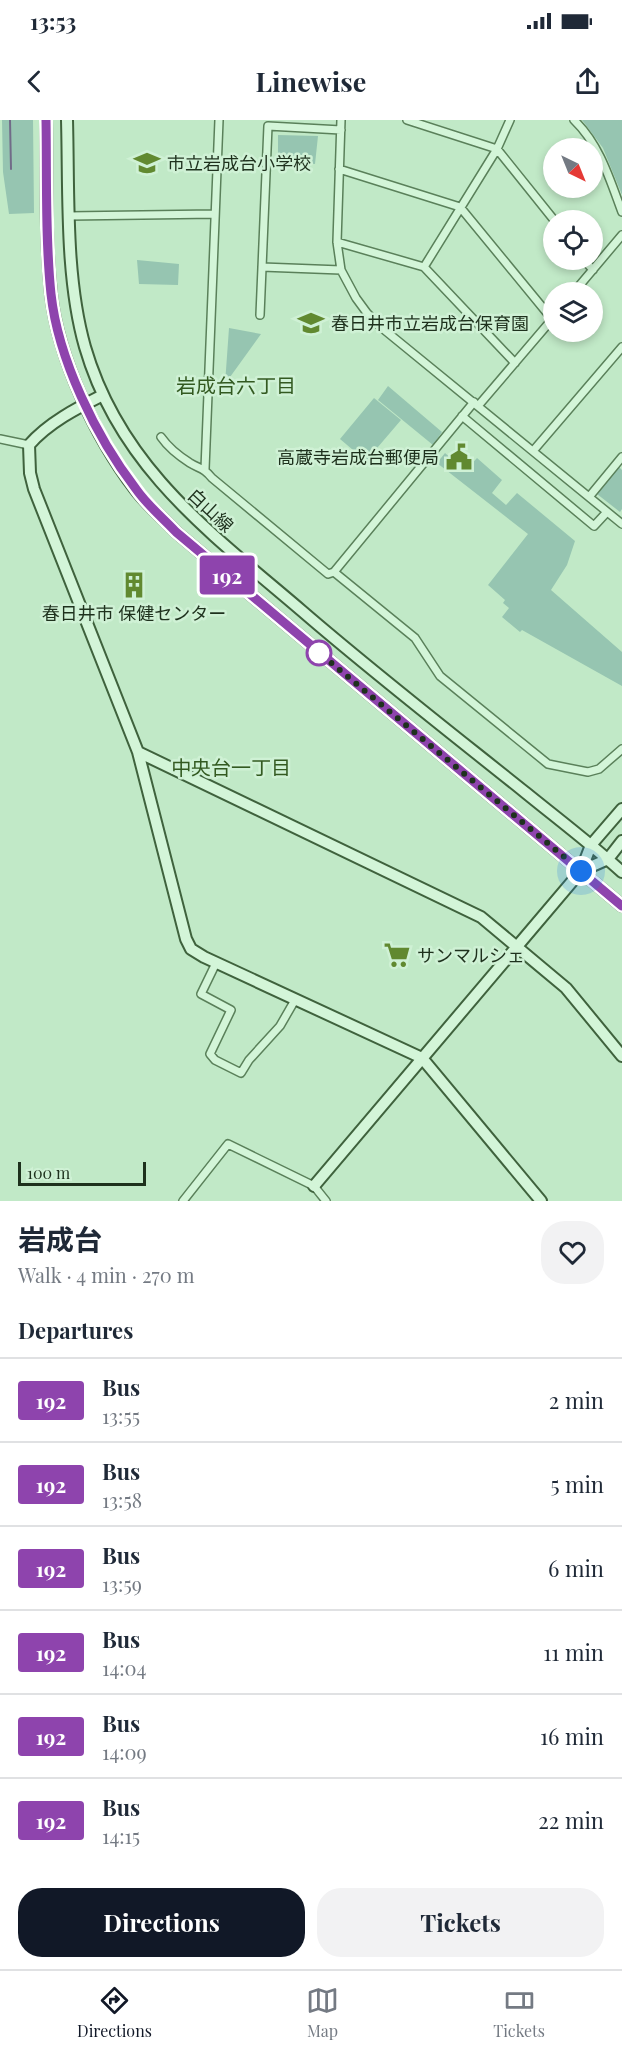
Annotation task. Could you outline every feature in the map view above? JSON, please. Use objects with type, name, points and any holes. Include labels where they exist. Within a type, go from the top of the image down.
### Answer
[{"type":"street","points":[[46,120],[51,295],[66,355],[84,405],[116,462],[137,491],[176,532],[622,906]]},
{"type":"street","name":"白山線","points":[[67,120],[69,216],[74,296],[85,348],[103,396],[135,450],[192,517],[339,642],[622,872]]},
{"type":"street","points":[[205,469],[219,120]]},
{"type":"street","points":[[341,120],[338,242],[341,270],[351,291],[367,313],[622,524]]},
{"type":"street","points":[[407,120],[497,149],[546,210]]},
{"type":"street","points":[[424,267],[497,149],[510,120]]},
{"type":"street","points":[[574,120],[591,139],[622,212]]},
{"type":"street","points":[[260,315],[268,126],[340,130]]},
{"type":"street","points":[[339,169],[460,207],[543,306]]},
{"type":"street","points":[[69,216],[215,214]]},
{"type":"street","points":[[603,258],[622,235]]},
{"type":"street","points":[[338,242],[424,267],[514,363]]},
{"type":"street","points":[[262,267],[341,270]]},
{"type":"street","points":[[583,282],[593,270]]},
{"type":"street","points":[[161,437],[166,444],[190,463],[205,469],[212,478],[328,574],[334,572],[462,416],[476,404],[543,330]]},
{"type":"street","points":[[533,451],[622,347]]},
{"type":"street","points":[[103,396],[84,405],[39,434],[29,445],[30,473],[34,489],[138,752],[186,939],[191,950],[422,1058],[541,1201]]},
{"type":"street","points":[[462,416],[594,526],[607,512]]},
{"type":"street","points":[[0,440],[29,445]]},
{"type":"street","points":[[589,496],[622,457]]},
{"type":"street","points":[[334,572],[415,638],[440,676],[548,764],[588,772],[599,769],[622,749]]},
{"type":"street","points":[[138,752],[481,917],[566,988],[622,1056]]},
{"type":"street","points":[[314,1186],[581,871],[591,846],[622,809]]},
{"type":"street","points":[[581,871],[608,859],[622,841]]},
{"type":"street","points":[[216,963],[201,994],[231,1010],[210,1054],[215,1060],[241,1073],[249,1060],[280,1026],[295,1000]]},
{"type":"street","points":[[183,1201],[228,1144],[314,1186],[326,1201]]},
{"type":"green space","points":[[2,120],[33,120],[34,213],[9,214],[3,172]]},
{"type":"green space","points":[[582,120],[622,120],[622,195],[603,148],[603,138],[596,138]]},
{"type":"green space","points":[[278,135],[318,136],[315,164],[278,161]]},
{"type":"green space","points":[[137,260],[179,264],[178,285],[139,284]]},
{"type":"green space","points":[[229,328],[261,334],[225,384]]},
{"type":"green space","points":[[388,386],[442,432],[433,445],[378,400]]},
{"type":"green space","points":[[374,398],[401,420],[366,461],[340,439]]},
{"type":"green space","points":[[445,453],[465,471],[477,458],[502,480],[492,493],[506,505],[517,493],[575,541],[567,565],[551,590],[622,652],[622,686],[522,630],[520,632],[502,617],[509,608],[503,603],[505,600],[488,585],[528,534],[437,463]]},
{"type":"green space","points":[[619,467],[622,470],[622,509],[620,512],[597,494]]},
{"type":"waterway","points":[[10,120],[11,169]]},
{"type":"bus line","name":"192","points":[[46,120],[51,295],[58,326],[84,405],[116,462],[137,491],[176,532],[622,906]]},
{"type":"place","name":"市立岩成台小学校","points":[[147,163]]},
{"type":"place","name":"春日井市立岩成台保育園","points":[[311,323]]},
{"type":"place","name":"高蔵寺岩成台郵便局","points":[[459,457]]},
{"type":"place","name":"春日井市 保健センター","points":[[134,585]]},
{"type":"place","name":"サンマルシェ","points":[[397,955]]},
{"type":"district","name":"岩成台六丁目","points":[[236,384]]},
{"type":"district","name":"中央台一丁目","points":[[231,766]]},
{"type":"route","points":[[319,653],[317,651],[581,871]]}]
